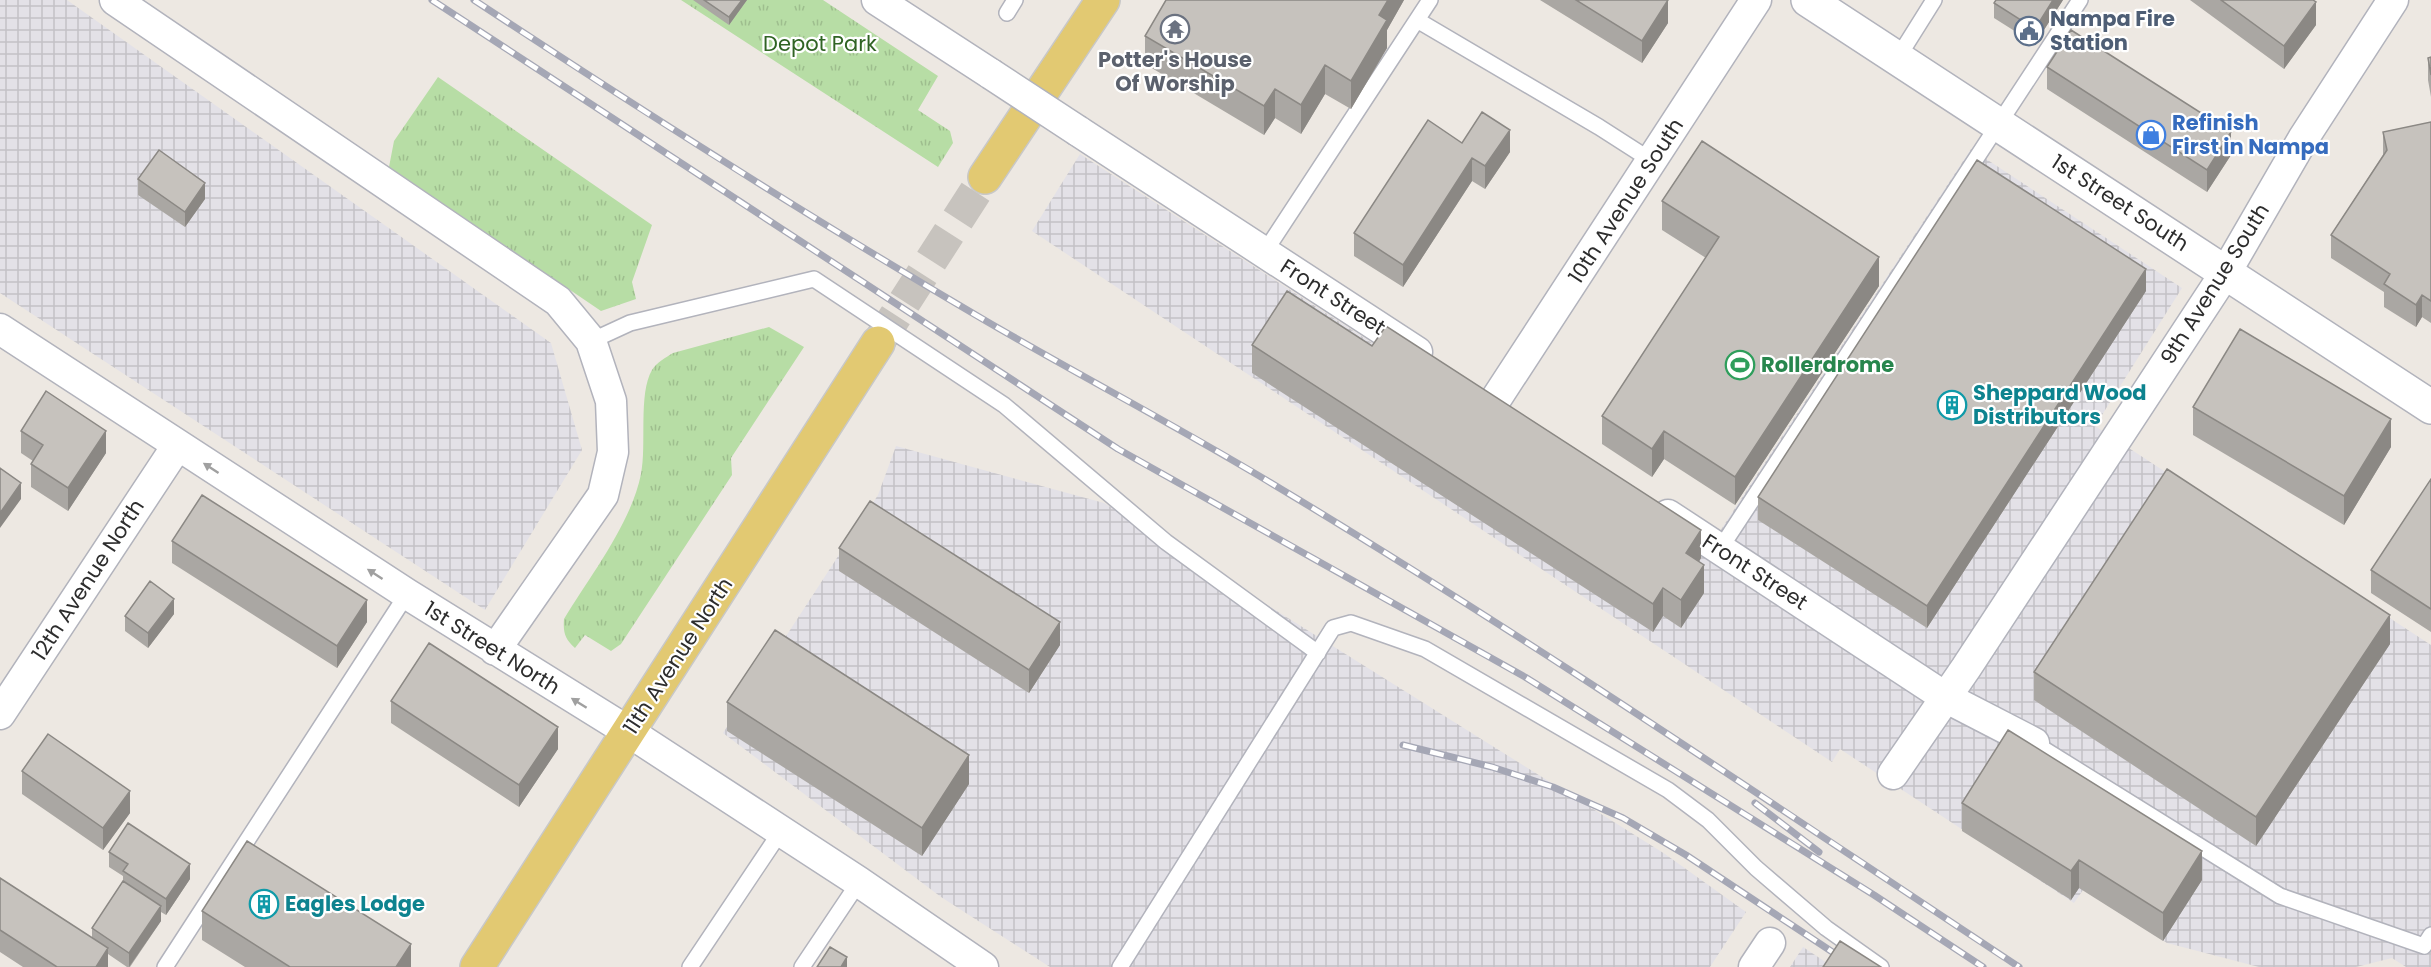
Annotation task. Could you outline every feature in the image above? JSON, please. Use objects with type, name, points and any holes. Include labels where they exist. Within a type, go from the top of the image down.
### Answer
[{"type":"main road","points":[[985,177],[1103,0]]},
{"type":"main road","name":"11th Avenue North","points":[[477,967],[878,343]]},
{"type":"street","points":[[115,0],[558,301],[591,341],[611,401],[612,452],[603,495],[495,650]]},
{"type":"street","name":"Front Street","points":[[878,0],[1444,369]]},
{"type":"street","name":"10th Avenue South","points":[[1494,402],[1755,0]]},
{"type":"street","name":"1st Street South","points":[[1808,0],[2431,406]]},
{"type":"street","name":"9th Avenue South","points":[[1893,774],[2226,272],[2303,139],[2393,0]]},
{"type":"street","name":"1st Street North","points":[[0,329],[406,594],[629,732],[859,882],[983,967]]},
{"type":"street","name":"12th Avenue North","points":[[0,714],[177,446]]},
{"type":"street","name":"Front Street","points":[[1642,498],[1945,697],[2034,743]]},
{"type":"lane","points":[[1264,253],[1430,0]]},
{"type":"lane","points":[[1897,58],[1934,0]]},
{"type":"lane","points":[[1720,549],[2080,0]]},
{"type":"lane","points":[[1418,20],[1652,161]]},
{"type":"lane","points":[[591,341],[630,323],[814,279],[1004,405],[1166,542],[1318,653]]},
{"type":"lane","points":[[165,967],[406,594]]},
{"type":"lane","points":[[1120,967],[1333,628],[1351,623],[1425,649],[1668,790],[1708,820],[1756,868],[1826,928],[1881,967]]},
{"type":"lane","points":[[2034,743],[2280,896],[2424,946],[2431,935]]},
{"type":"lane","points":[[690,967],[781,831]]},
{"type":"lane","points":[[802,967],[859,882]]},
{"type":"shaded area","points":[[0,0],[67,0],[551,343],[582,450],[485,610],[0,293]]},
{"type":"shaded area","points":[[1971,149],[2182,288],[2095,426],[2431,645],[2431,967],[2406,967],[2392,958],[2356,967],[2259,967],[2167,943],[2083,890],[2074,903],[1840,749],[1832,762],[1032,231],[1080,154],[1703,557]]},
{"type":"shaded area","points":[[896,446],[1104,503],[1665,854],[1746,912],[1710,967],[1050,967],[941,897],[723,733],[878,495]]},
{"type":"shaded area","points":[[1803,947],[1833,967],[1790,967]]},
{"type":"green space","name":"Depot Park","points":[[681,0],[823,0],[938,76],[918,110],[950,131],[953,143],[938,167]]},
{"type":"green space","points":[[438,77],[652,225],[632,282],[636,299],[601,311],[389,167],[394,141]]},
{"type":"green space","points":[[769,327],[804,347],[731,458],[732,475],[621,644],[611,651],[585,635],[575,648],[565,635],[564,619],[619,531],[636,493],[643,462],[645,392],[652,370],[659,362],[673,353]]},
{"type":"building","points":[[704,0],[742,0],[729,17]]},
{"type":"building","points":[[1166,0],[1388,0],[1379,15],[1387,20],[1351,81],[1325,65],[1301,105],[1275,89],[1264,106],[1145,36]]},
{"type":"building","points":[[1576,0],[1668,0],[1642,41]]},
{"type":"building","points":[[1996,0],[2053,0],[2035,29],[1994,3]]},
{"type":"building","points":[[2221,0],[2313,0],[2316,2],[2284,46]]},
{"type":"building","points":[[2071,30],[2231,132],[2207,170],[2047,67]]},
{"type":"building","points":[[2431,57],[2431,75],[2428,58]]},
{"type":"building","points":[[1482,112],[1510,130],[1485,166],[1472,158],[1403,265],[1354,233],[1428,120],[1462,143]]},
{"type":"building","points":[[2431,122],[2431,301],[2422,295],[2416,305],[2384,284],[2390,274],[2331,235],[2387,150],[2383,132]]},
{"type":"building","name":"Rollerdrome","points":[[1702,141],[1879,257],[1735,477],[1664,431],[1652,449],[1602,416],[1719,237],[1662,201]]},
{"type":"building","points":[[159,150],[205,183],[185,212],[138,179]]},
{"type":"building","name":"Sheppard Wood Distributors","points":[[1977,160],[2146,269],[1927,606],[1758,497]]},
{"type":"building","points":[[1287,291],[1372,346],[1386,326],[1701,530],[1686,553],[1704,565],[1681,600],[1663,588],[1653,604],[1252,345]]},
{"type":"building","points":[[2240,329],[2391,419],[2344,496],[2193,407]]},
{"type":"building","points":[[46,391],[106,431],[68,488],[31,464],[43,445],[21,431]]},
{"type":"building","points":[[0,468],[21,483],[0,513]]},
{"type":"building","points":[[2167,469],[2390,615],[2256,817],[2034,672]]},
{"type":"building","points":[[2431,479],[2431,609],[2371,570]]},
{"type":"building","points":[[202,495],[367,600],[337,646],[172,541]]},
{"type":"building","points":[[870,501],[1060,622],[1029,670],[839,548]]},
{"type":"building","points":[[150,581],[174,599],[148,633],[125,616]]},
{"type":"building","points":[[775,630],[969,755],[922,828],[727,702]]},
{"type":"building","points":[[429,643],[558,727],[519,785],[391,701]]},
{"type":"building","points":[[2008,730],[2202,851],[2163,913],[2079,860],[2071,871],[1962,803]]},
{"type":"building","points":[[48,734],[130,791],[103,828],[22,771]]},
{"type":"building","points":[[128,823],[190,864],[166,899],[123,871],[128,864],[109,852]]},
{"type":"building","points":[[247,841],[411,944],[396,967],[290,967],[202,911]]},
{"type":"building","points":[[0,878],[108,948],[96,967],[57,967],[0,930]]},
{"type":"building","points":[[123,881],[161,906],[129,953],[92,928]]},
{"type":"building","points":[[1840,941],[1881,967],[1823,967]]},
{"type":"building","points":[[830,947],[847,957],[841,967],[817,967]]},
{"type":"tunnel","points":[[878,343],[985,177]]},
{"type":"railway","points":[[432,0],[1118,449],[1525,677],[1874,895],[1983,967]]},
{"type":"railway","points":[[474,0],[664,123],[856,243],[986,321],[1244,467],[1375,546],[1653,724],[2019,967]]},
{"type":"railway","points":[[1403,745],[1492,767],[1553,787],[1623,818],[1686,855],[1855,967]]},
{"type":"railway","points":[[1755,803],[1819,852]]},
{"type":"place","name":"Potter's House Of Worship","points":[[1175,29]]},
{"type":"place","name":"Nampa Fire Station","points":[[2029,31]]},
{"type":"place","name":"Refinish First in Nampa","points":[[2151,135]]},
{"type":"place","name":"Rollerdrome","points":[[1740,365]]},
{"type":"place","name":"Sheppard Wood Distributors","points":[[1952,405]]},
{"type":"place","name":"Eagles Lodge","points":[[264,904]]}]
